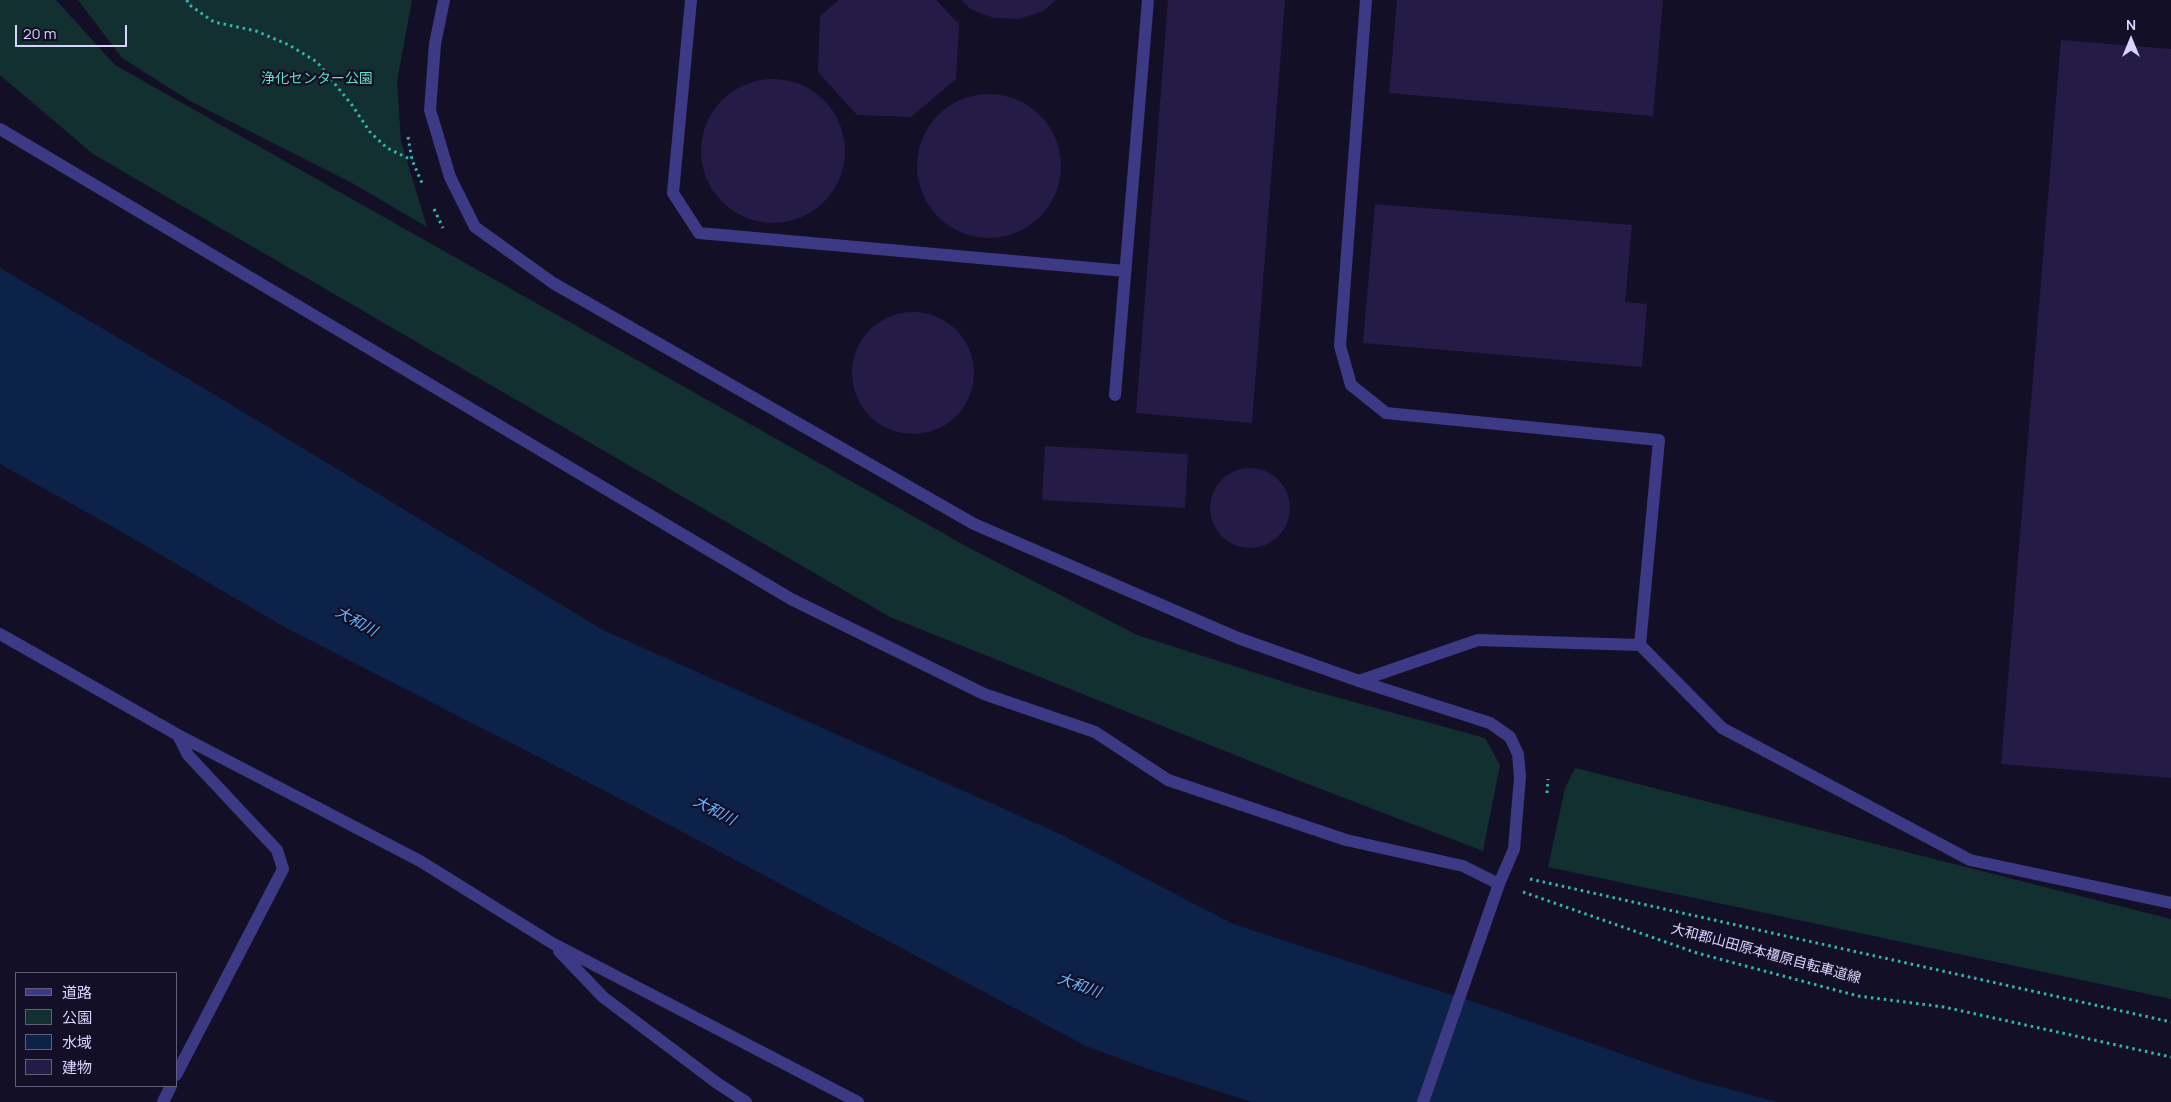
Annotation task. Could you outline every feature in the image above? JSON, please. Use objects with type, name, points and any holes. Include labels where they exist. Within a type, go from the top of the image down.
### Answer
[{"type":"street","points":[[444,0],[435,44],[430,110],[450,177],[475,227],[553,282],[974,524],[1238,638],[1359,681],[1490,723],[1510,737],[1518,754],[1520,786],[1514,849],[1499,884],[1423,1102]]},
{"type":"street","points":[[691,0],[672,193],[699,233],[1125,271]]},
{"type":"street","points":[[1116,394],[1148,0]]},
{"type":"street","points":[[1366,0],[1340,346],[1351,385],[1386,413],[1659,440],[1640,645]]},
{"type":"street","points":[[0,129],[791,599],[984,694],[1095,732],[1168,780],[1346,840],[1463,866],[1499,884]]},
{"type":"street","points":[[0,634],[178,735],[420,860],[552,943],[858,1102]]},
{"type":"street","points":[[1359,681],[1478,640],[1640,645],[1722,728],[1970,860],[2171,903]]},
{"type":"street","points":[[178,735],[188,755],[277,850],[283,869],[178,1071]]},
{"type":"street","points":[[552,943],[603,997],[717,1083],[746,1102]]},
{"type":"street","points":[[162,1102],[170,1087]]},
{"type":"path","points":[[186,0],[188,4],[214,22],[256,31],[289,45],[317,62],[352,105],[370,132],[387,148],[412,160]]},
{"type":"path","points":[[1546,795],[1549,786],[1548,771]]},
{"type":"path","points":[[1525,878],[2171,1022]]},
{"type":"path","name":"大和郡山田原本橿原自転車道線","points":[[1499,884],[1697,953],[1858,996],[1944,1007],[2171,1057]]},
{"type":"green space","points":[[0,0],[56,0],[115,65],[964,545],[1137,635],[1303,688],[1485,738],[1500,765],[1483,851],[1305,783],[890,617],[93,154],[0,75]]},
{"type":"green space","name":"浄化センター公園","points":[[78,0],[412,0],[397,82],[401,141],[427,227],[352,183],[190,101],[122,58]]},
{"type":"green space","points":[[1575,768],[2171,919],[2171,999],[1548,867],[1565,788]]},
{"type":"water","name":"大和川","points":[[0,268],[205,389],[603,630],[1060,834],[1233,924],[1486,1006],[1695,1080],[1777,1102],[1252,1102],[1148,1069],[1086,1046],[609,793],[286,628],[115,528],[0,464]]},
{"type":"building","points":[[839,0],[936,0],[959,24],[956,79],[911,117],[857,115],[818,72],[820,16]]},
{"type":"building","points":[[961,0],[1056,0],[1043,11],[1019,19],[994,18],[970,9]]},
{"type":"building","points":[[1168,0],[1285,0],[1252,423],[1136,413]]},
{"type":"building","points":[[1397,0],[1663,0],[1653,116],[1389,93]]},
{"type":"building","points":[[2061,40],[2171,49],[2171,778],[2001,764]]},
{"type":"building","points":[[773,79],[801,84],[824,100],[840,123],[845,151],[840,179],[824,202],[801,218],[773,223],[745,218],[722,202],[706,179],[701,151],[706,123],[722,100],[745,84]]},
{"type":"building","points":[[989,94],[1017,99],[1040,115],[1056,138],[1061,166],[1056,194],[1040,217],[1017,233],[989,238],[961,233],[938,217],[922,194],[917,166],[922,138],[938,115],[961,99]]},
{"type":"building","points":[[1375,204],[1632,225],[1625,302],[1647,304],[1642,367],[1363,343]]},
{"type":"building","points":[[913,312],[936,316],[956,330],[970,350],[974,373],[970,396],[956,416],[936,430],[913,434],[890,430],[870,416],[856,396],[852,373],[856,350],[870,330],[890,316]]},
{"type":"building","points":[[1045,446],[1188,454],[1185,508],[1042,500]]},
{"type":"building","points":[[1250,468],[1265,471],[1278,480],[1287,493],[1290,508],[1287,523],[1278,536],[1265,545],[1250,548],[1235,545],[1222,536],[1213,523],[1210,508],[1213,493],[1222,480],[1235,471]]}]
